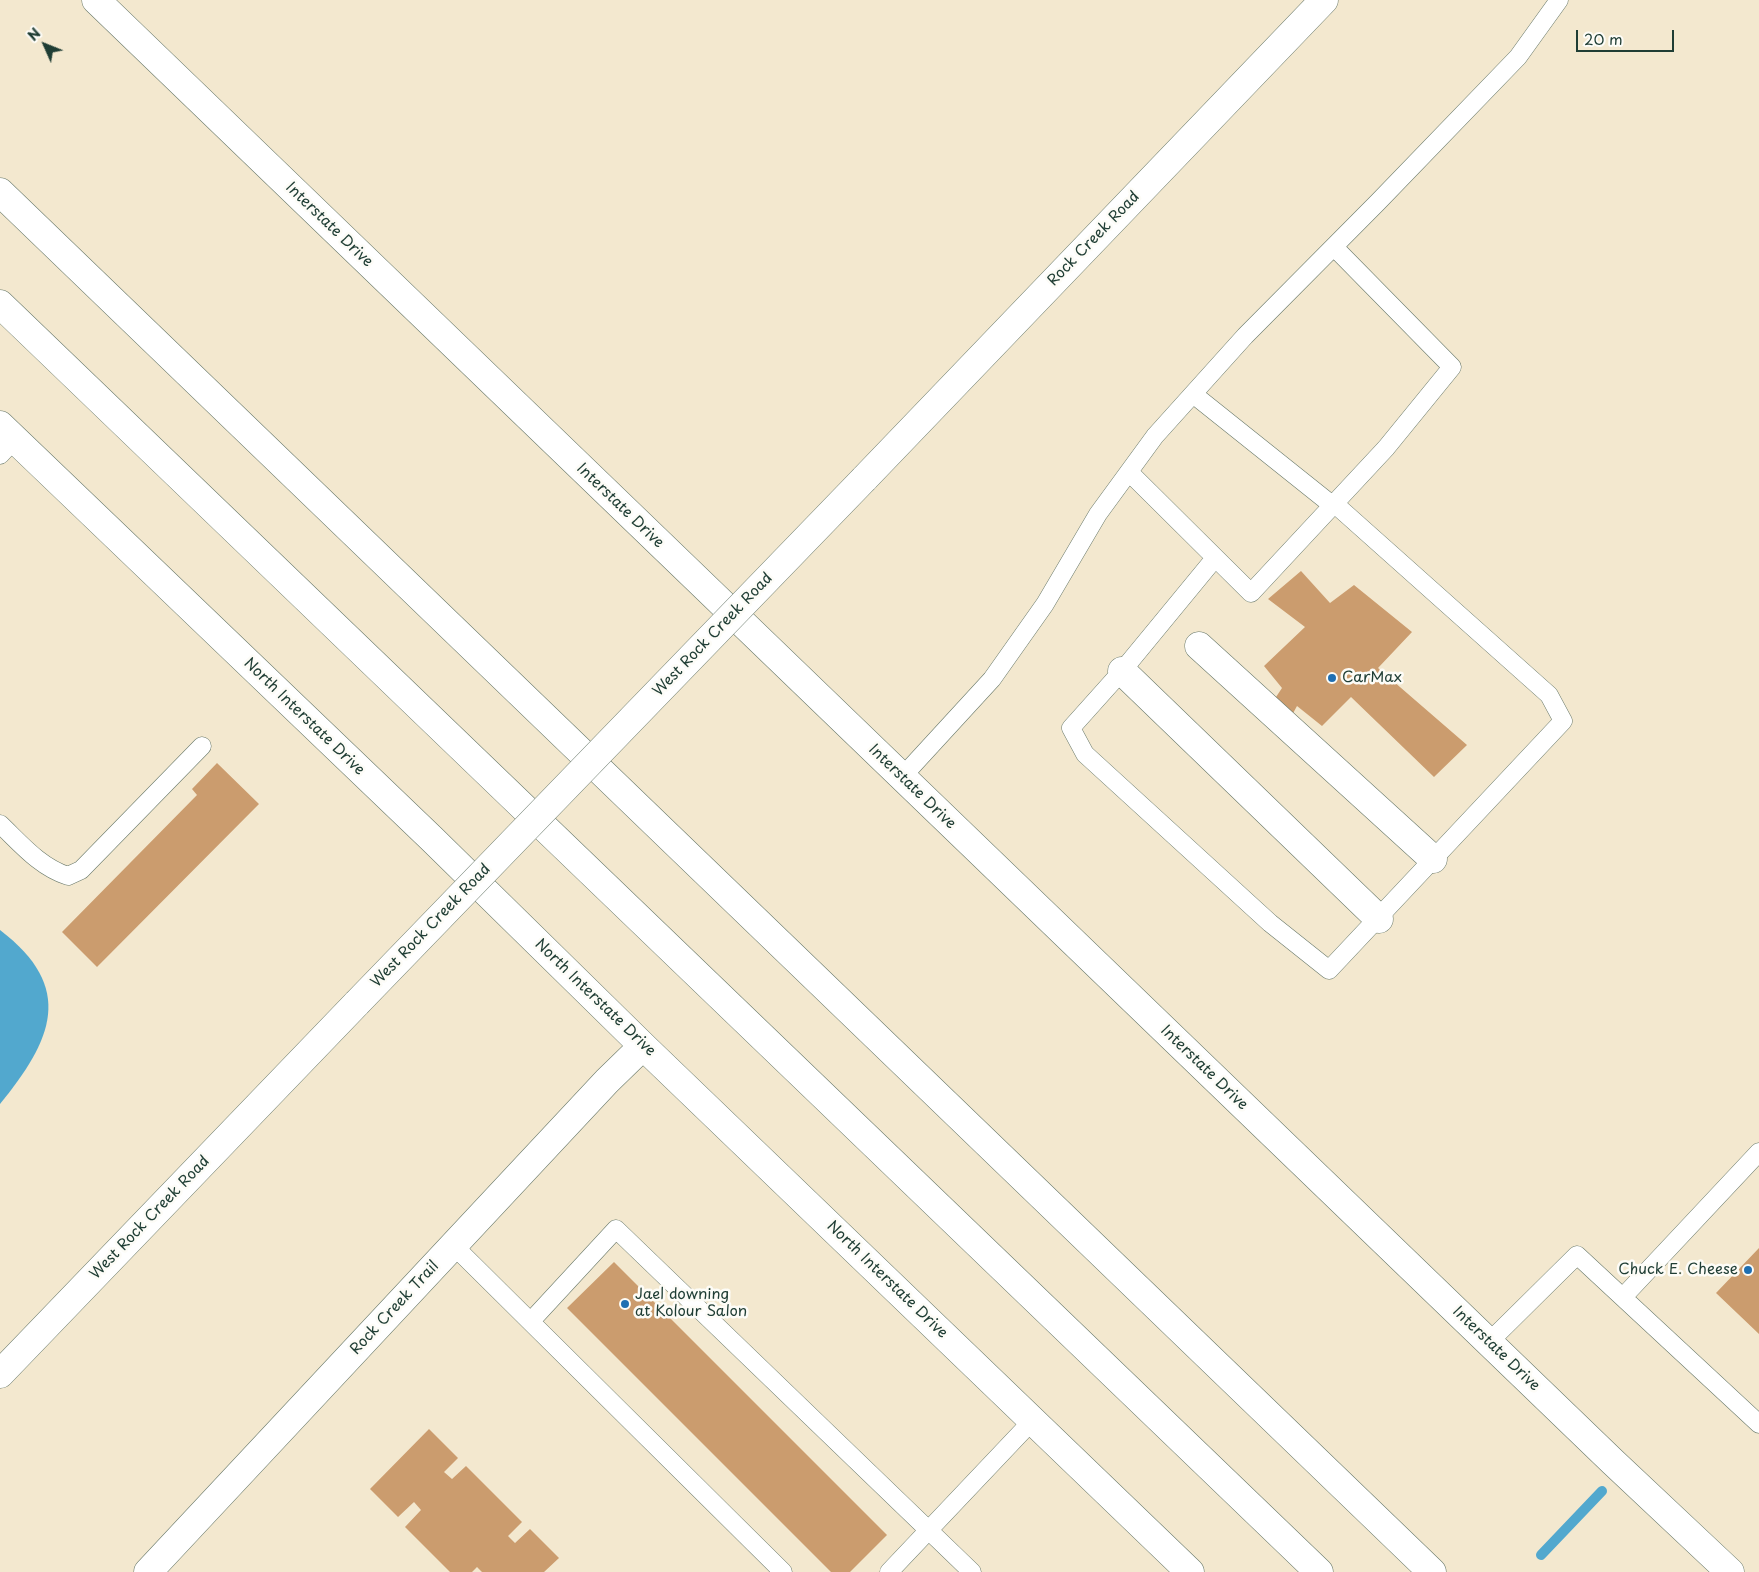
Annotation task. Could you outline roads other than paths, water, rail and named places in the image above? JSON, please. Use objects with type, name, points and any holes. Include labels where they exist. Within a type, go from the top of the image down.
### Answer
[{"type":"main road","name":"Interstate Drive","points":[[96,0],[1730,1572]]},
{"type":"main road","name":"Rock Creek Road","points":[[864,479],[1324,0]]},
{"type":"main road","points":[[0,192],[1432,1572]]},
{"type":"main road","points":[[0,304],[1319,1572]]},
{"type":"main road","name":"North Interstate Drive","points":[[5,440],[432,839],[1190,1572]]},
{"type":"main road","name":"West Rock Creek Road","points":[[0,1374],[356,1003],[864,479]]},
{"type":"main road","points":[[1199,646],[1433,859]]},
{"type":"main road","points":[[1122,672],[1378,919]]},
{"type":"main road","name":"Rock Creek Trail","points":[[148,1572],[601,1088],[644,1046]]},
{"type":"lane","points":[[902,777],[992,679],[1045,604],[1098,514],[1156,436],[1245,336],[1518,57],[1559,0]]},
{"type":"lane","points":[[1129,472],[1251,593],[1386,448],[1452,367],[1334,247]]},
{"type":"lane","points":[[1193,394],[1332,505],[1336,505],[1549,695],[1563,721],[1329,970],[1270,923],[1085,754],[1071,728],[1122,672],[1216,558]]},
{"type":"lane","points":[[0,824],[39,861],[54,871],[68,876],[81,870],[202,746]]},
{"type":"lane","points":[[1623,1297],[1759,1152]]},
{"type":"lane","points":[[531,1321],[616,1229],[972,1572]]},
{"type":"lane","points":[[454,1246],[783,1572]]},
{"type":"lane","points":[[1489,1342],[1577,1255],[1759,1424]]},
{"type":"lane","points":[[889,1572],[1033,1420]]},
{"type":"water","points":[[0,930],[24,952],[39,973],[47,994],[48,1015],[43,1036],[33,1058],[0,1104]]},
{"type":"waterway","points":[[1541,1555],[1602,1491]]},
{"type":"place","name":"CarMax","points":[[1332,678]]},
{"type":"place","name":"Chuck E. Cheese","points":[[1748,1270]]},
{"type":"place","name":"Jael downing at Kolour Salon","points":[[625,1304]]}]
